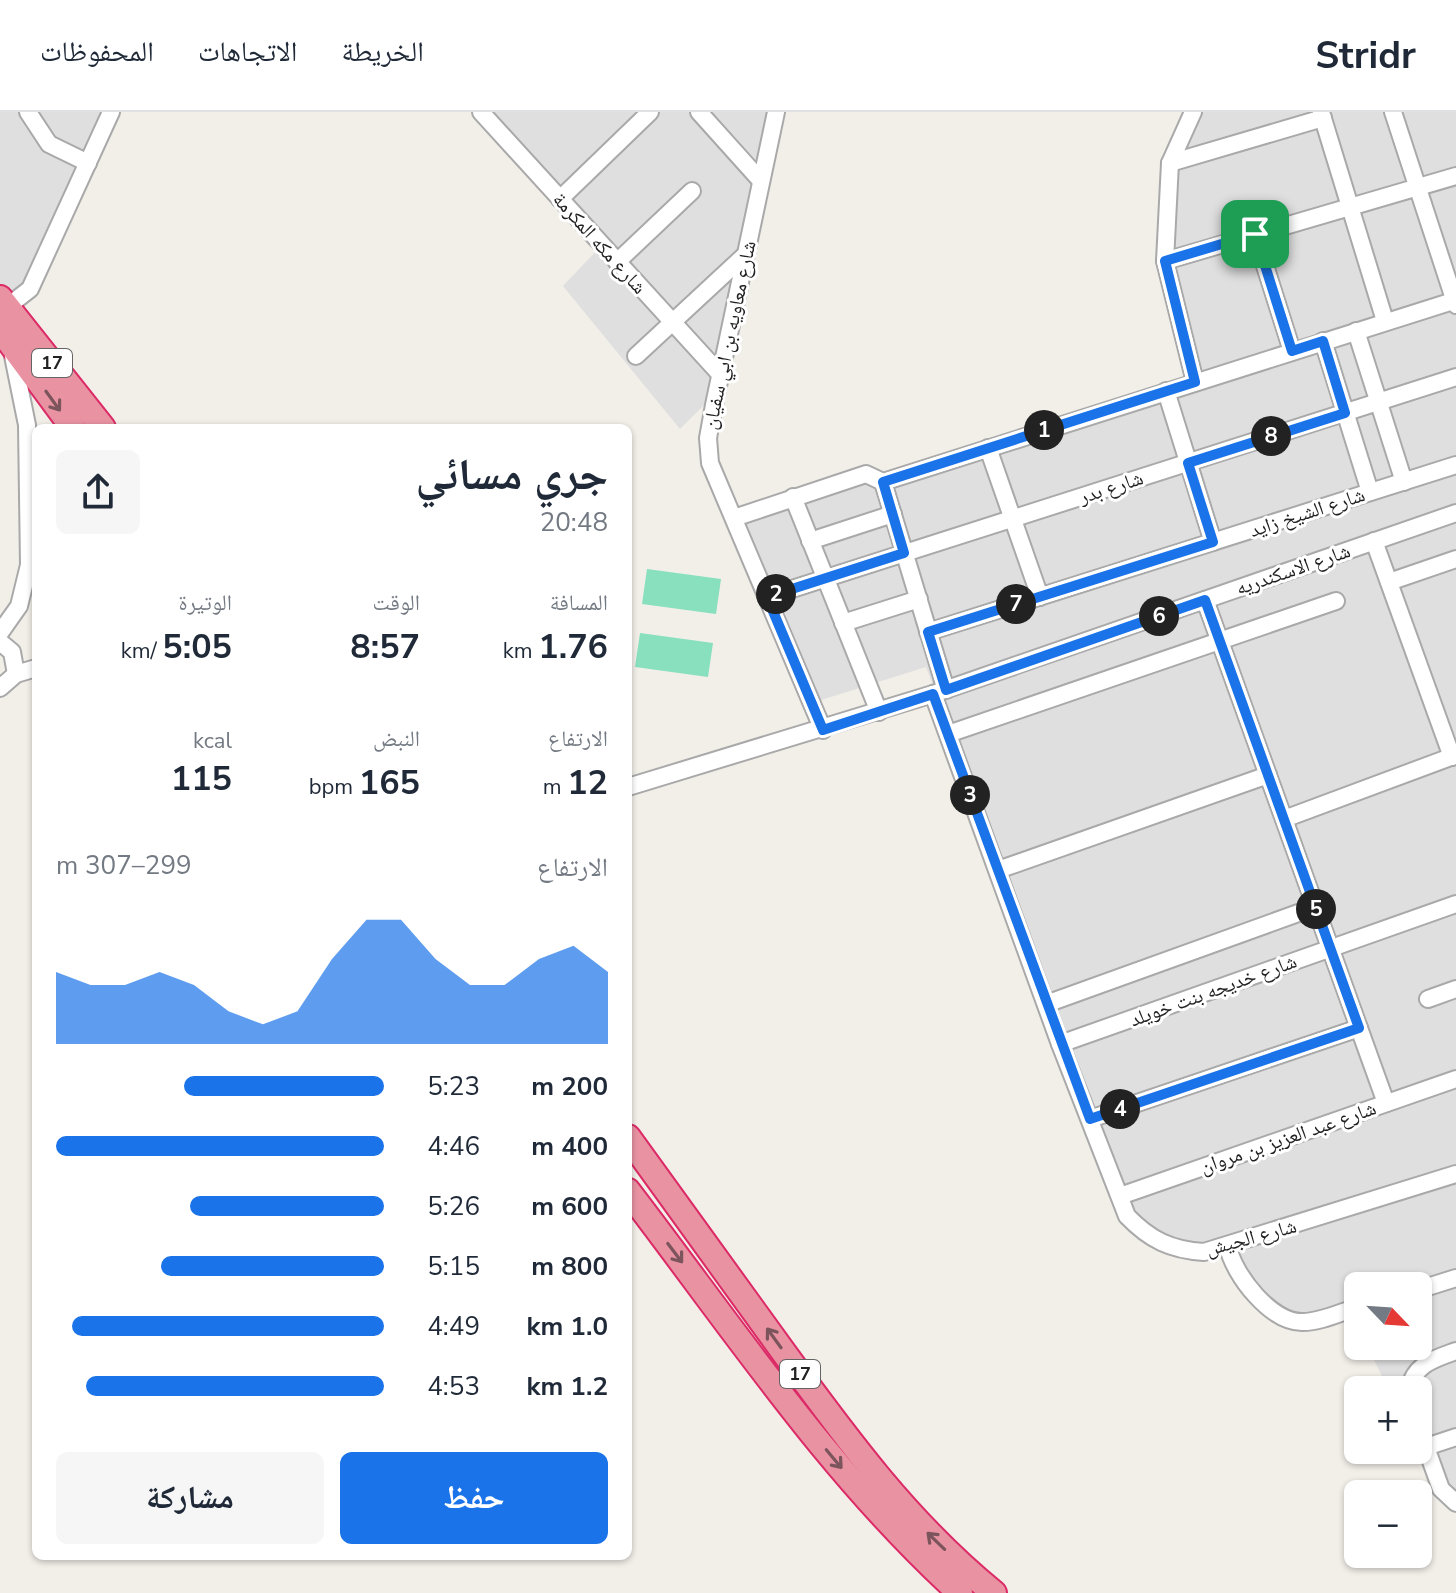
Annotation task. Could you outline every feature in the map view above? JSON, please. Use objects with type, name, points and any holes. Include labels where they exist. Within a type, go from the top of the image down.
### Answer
[{"type":"highway","name":"17","points":[[4,318],[70,424]]},
{"type":"highway","name":"17","points":[[4,318],[99,424]]},
{"type":"highway","name":"17","points":[[638,1168],[891,1493],[929,1535],[994,1593]]},
{"type":"highway","name":"17","points":[[632,1196],[826,1450],[879,1514],[960,1593]]},
{"type":"street","points":[[28,112],[49,144],[88,163]]},
{"type":"street","points":[[0,633],[19,606],[29,565],[24,395],[4,318],[30,289],[111,112]]},
{"type":"street","name":"شارع مكه المكرمة","points":[[481,112],[720,374]]},
{"type":"street","points":[[560,199],[649,112]]},
{"type":"street","points":[[699,112],[761,181]]},
{"type":"street","name":"شارع معاويه بن ابي سفيان","points":[[776,112],[708,438],[710,463],[823,730]]},
{"type":"street","points":[[1193,112],[1170,163],[1165,261],[1195,382]]},
{"type":"street","points":[[734,518],[866,474],[883,482],[1456,301],[1393,112]]},
{"type":"street","points":[[1170,163],[1322,115],[1385,321]]},
{"type":"street","points":[[1165,261],[1456,176]]},
{"type":"street","points":[[617,262],[692,191]]},
{"type":"street","points":[[1255,234],[1292,351]]},
{"type":"street","points":[[636,356],[745,255]]},
{"type":"street","points":[[1356,331],[1404,482]]},
{"type":"street","points":[[1323,341],[1370,492]]},
{"type":"street","name":"شارع بدر","points":[[767,597],[1456,377]]},
{"type":"street","points":[[1166,391],[1213,542]]},
{"type":"street","points":[[988,448],[1040,597]]},
{"type":"street","name":"شارع الشيخ زايد","points":[[928,632],[1456,465]]},
{"type":"street","name":"شارع الجيش","points":[[883,482],[928,632],[948,734],[1060,1044],[1127,1216],[1142,1232],[1161,1244],[1193,1251],[1228,1247],[1456,1174]]},
{"type":"street","points":[[793,497],[879,712]]},
{"type":"street","name":"شارع الاسكندريه","points":[[632,786],[879,712],[1456,513]]},
{"type":"street","points":[[810,541],[893,514]]},
{"type":"street","points":[[1284,819],[1454,756],[1374,541]]},
{"type":"street","points":[[1389,582],[1456,559]]},
{"type":"street","points":[[843,623],[919,599]]},
{"type":"street","points":[[1205,600],[1386,1103]]},
{"type":"street","points":[[948,734],[1336,601]]},
{"type":"street","points":[[0,642],[12,652],[16,674]]},
{"type":"street","points":[[0,688],[16,674],[32,669]]},
{"type":"street","points":[[998,870],[1268,775]]},
{"type":"street","name":"شارع خديجه بنت خويلد","points":[[1060,1044],[1456,904]]},
{"type":"street","points":[[1046,1004],[1315,907]]},
{"type":"street","points":[[1428,999],[1456,989]]},
{"type":"street","points":[[1090,1119],[1359,1028]]},
{"type":"street","name":"شارع عبد العزيز بن مروان","points":[[1120,1196],[1456,1079]]},
{"type":"street","points":[[1228,1247],[1238,1275],[1280,1316],[1305,1322],[1344,1311]]},
{"type":"street","points":[[1432,1286],[1456,1278]]},
{"type":"street","points":[[1414,1376],[1423,1365],[1456,1351]]},
{"type":"street","points":[[1432,1445],[1456,1437]]},
{"type":"street","points":[[1432,1464],[1441,1489],[1456,1503]]},
{"type":"shaded area","points":[[0,112],[110,112],[10,321],[0,307]]},
{"type":"shaded area","points":[[476,112],[779,112],[717,392],[680,429],[563,286],[601,246]]},
{"type":"shaded area","points":[[1196,112],[1456,112],[1456,1500],[1431,1476],[1425,1464],[1432,1464],[1432,1376],[1382,1376],[1374,1360],[1432,1360],[1432,1272],[1344,1272],[1344,1316],[1334,1313],[1296,1321],[1274,1310],[1227,1256],[1150,1238],[1124,1198],[926,667],[818,701],[735,517],[991,451],[1180,382],[1188,370],[1167,247],[1171,173]]},
{"type":"green space","points":[[647,569],[721,579],[716,614],[642,604]]},
{"type":"green space","points":[[640,633],[713,643],[708,677],[635,667]]},
{"type":"route","points":[[1255,234],[1292,351],[1323,341],[1345,413],[1188,463],[1213,542],[928,632],[946,690],[1205,600],[1359,1028],[1090,1119],[933,694],[823,730],[767,597],[904,553],[883,482],[1195,382],[1165,261],[1255,234]]}]
